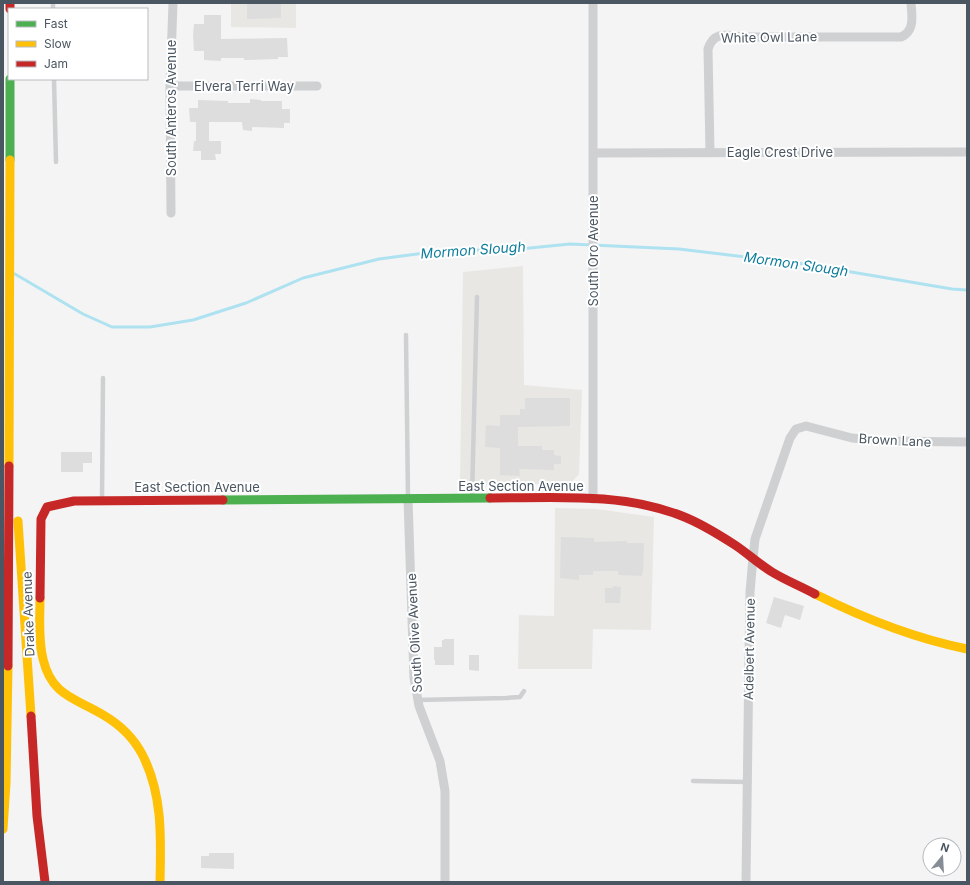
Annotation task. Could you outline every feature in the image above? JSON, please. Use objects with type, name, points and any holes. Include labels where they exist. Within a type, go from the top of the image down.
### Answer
[{"type":"main road","points":[[3,829],[6,783],[8,674],[10,80]]},
{"type":"main road","points":[[9,408],[20,549],[37,816],[45,882]]},
{"type":"main road","name":"East Section Avenue","points":[[44,511],[56,504],[74,501],[408,499],[622,500],[656,507],[683,516],[735,545],[772,572],[851,612],[897,630],[943,644],[967,649]]},
{"type":"main road","name":"Drake Avenue","points":[[44,511],[41,519],[40,538],[40,652],[43,664],[52,682],[64,694],[99,712],[124,730],[134,742],[148,766],[156,790],[160,811],[160,882]]},
{"type":"street","name":"South Anteros Avenue","points":[[171,213],[170,86],[173,3]]},
{"type":"street","name":"South Oro Avenue","points":[[593,3],[593,499]]},
{"type":"street","name":"White Owl Lane","points":[[710,152],[708,49],[710,42],[716,37],[725,35],[742,37],[901,37],[910,30],[912,22],[911,3]]},
{"type":"street","name":"Elvera Terri Way","points":[[170,86],[317,86]]},
{"type":"street","name":"Eagle Crest Drive","points":[[593,153],[967,152]]},
{"type":"street","name":"Brown Lane","points":[[800,427],[810,426],[852,438],[884,441],[967,442]]},
{"type":"street","name":"Adelbert Avenue","points":[[746,882],[750,592],[755,539],[790,438],[796,429],[800,427]]},
{"type":"street","name":"South Olive Avenue","points":[[408,499],[414,678],[418,700],[440,761],[443,776],[445,791],[445,882]]},
{"type":"lane","points":[[54,80],[56,162]]},
{"type":"lane","points":[[472,499],[477,297]]},
{"type":"lane","points":[[406,335],[408,499]]},
{"type":"lane","points":[[102,501],[103,378]]},
{"type":"lane","points":[[418,700],[520,697],[524,691]]},
{"type":"lane","points":[[693,781],[747,782]]},
{"type":"shaded area","points":[[231,3],[296,3],[296,28],[231,27]]},
{"type":"shaded area","points":[[523,266],[524,385],[582,390],[579,474],[570,484],[460,485],[463,272]]},
{"type":"shaded area","points":[[555,508],[596,509],[654,517],[651,630],[593,629],[592,669],[518,669],[519,615],[554,616]]},
{"type":"building","points":[[247,3],[281,3],[281,18],[247,19]]},
{"type":"building","points":[[204,15],[221,15],[221,39],[287,38],[288,57],[278,57],[278,59],[244,60],[244,58],[221,58],[221,61],[204,60],[204,51],[194,51],[193,35],[194,24],[204,24]]},
{"type":"building","points":[[250,99],[261,101],[282,101],[282,109],[290,109],[290,123],[284,123],[284,128],[252,127],[252,131],[243,130],[242,122],[209,122],[209,141],[221,141],[221,154],[215,154],[216,160],[201,160],[201,151],[193,151],[194,141],[196,141],[196,122],[190,122],[189,108],[198,108],[198,100],[228,101],[228,103],[250,103]]},
{"type":"building","points":[[525,398],[570,398],[570,426],[518,427],[518,446],[542,446],[542,450],[554,450],[554,455],[561,456],[561,464],[554,464],[554,470],[519,469],[520,476],[500,475],[500,448],[485,447],[486,425],[500,426],[500,415],[520,415],[520,409],[525,409]]},
{"type":"building","points":[[61,452],[92,452],[92,463],[83,463],[83,472],[61,472]]},
{"type":"building","points":[[561,537],[594,538],[594,542],[627,541],[627,543],[644,543],[642,576],[618,575],[618,571],[593,571],[593,575],[579,575],[579,580],[560,578]]},
{"type":"building","points":[[613,586],[621,587],[620,603],[605,603],[605,588],[613,588]]},
{"type":"building","points":[[774,597],[804,606],[800,620],[785,615],[781,628],[766,623]]},
{"type":"building","points":[[454,639],[454,665],[435,665],[434,647],[442,647],[442,640]]},
{"type":"building","points":[[469,655],[479,655],[479,671],[469,670]]},
{"type":"building","points":[[209,853],[234,853],[234,869],[201,868],[201,856],[209,856]]},
{"type":"waterway","name":"Mormon Slough","points":[[15,274],[83,314],[112,327],[150,327],[193,320],[246,303],[303,278],[379,259],[440,251],[520,249],[570,244],[679,249],[804,264],[952,289],[967,290]]},
{"type":"traffic: fast","points":[[10,80],[10,160]]},
{"type":"traffic: fast","points":[[223,500],[490,498]]},
{"type":"traffic: slow","points":[[9,466],[10,160]]},
{"type":"traffic: slow","points":[[18,521],[31,716]]},
{"type":"traffic: slow","points":[[815,594],[870,619],[908,633],[967,649]]},
{"type":"traffic: slow","points":[[40,598],[41,651],[47,672],[52,681],[66,695],[105,716],[121,728],[139,748],[149,769],[154,785],[159,817],[161,849],[160,882]]},
{"type":"traffic: slow","points":[[3,829],[6,783],[8,666]]},
{"type":"traffic: jam","points":[[10,3],[10,8]]},
{"type":"traffic: jam","points":[[8,666],[9,466]]},
{"type":"traffic: jam","points":[[490,498],[587,498],[635,503],[659,508],[682,516],[709,529],[735,545],[762,566],[782,578],[815,594]]},
{"type":"traffic: jam","points":[[40,598],[41,519],[47,507],[74,501],[223,500]]},
{"type":"traffic: jam","points":[[31,716],[37,816],[45,882]]}]
